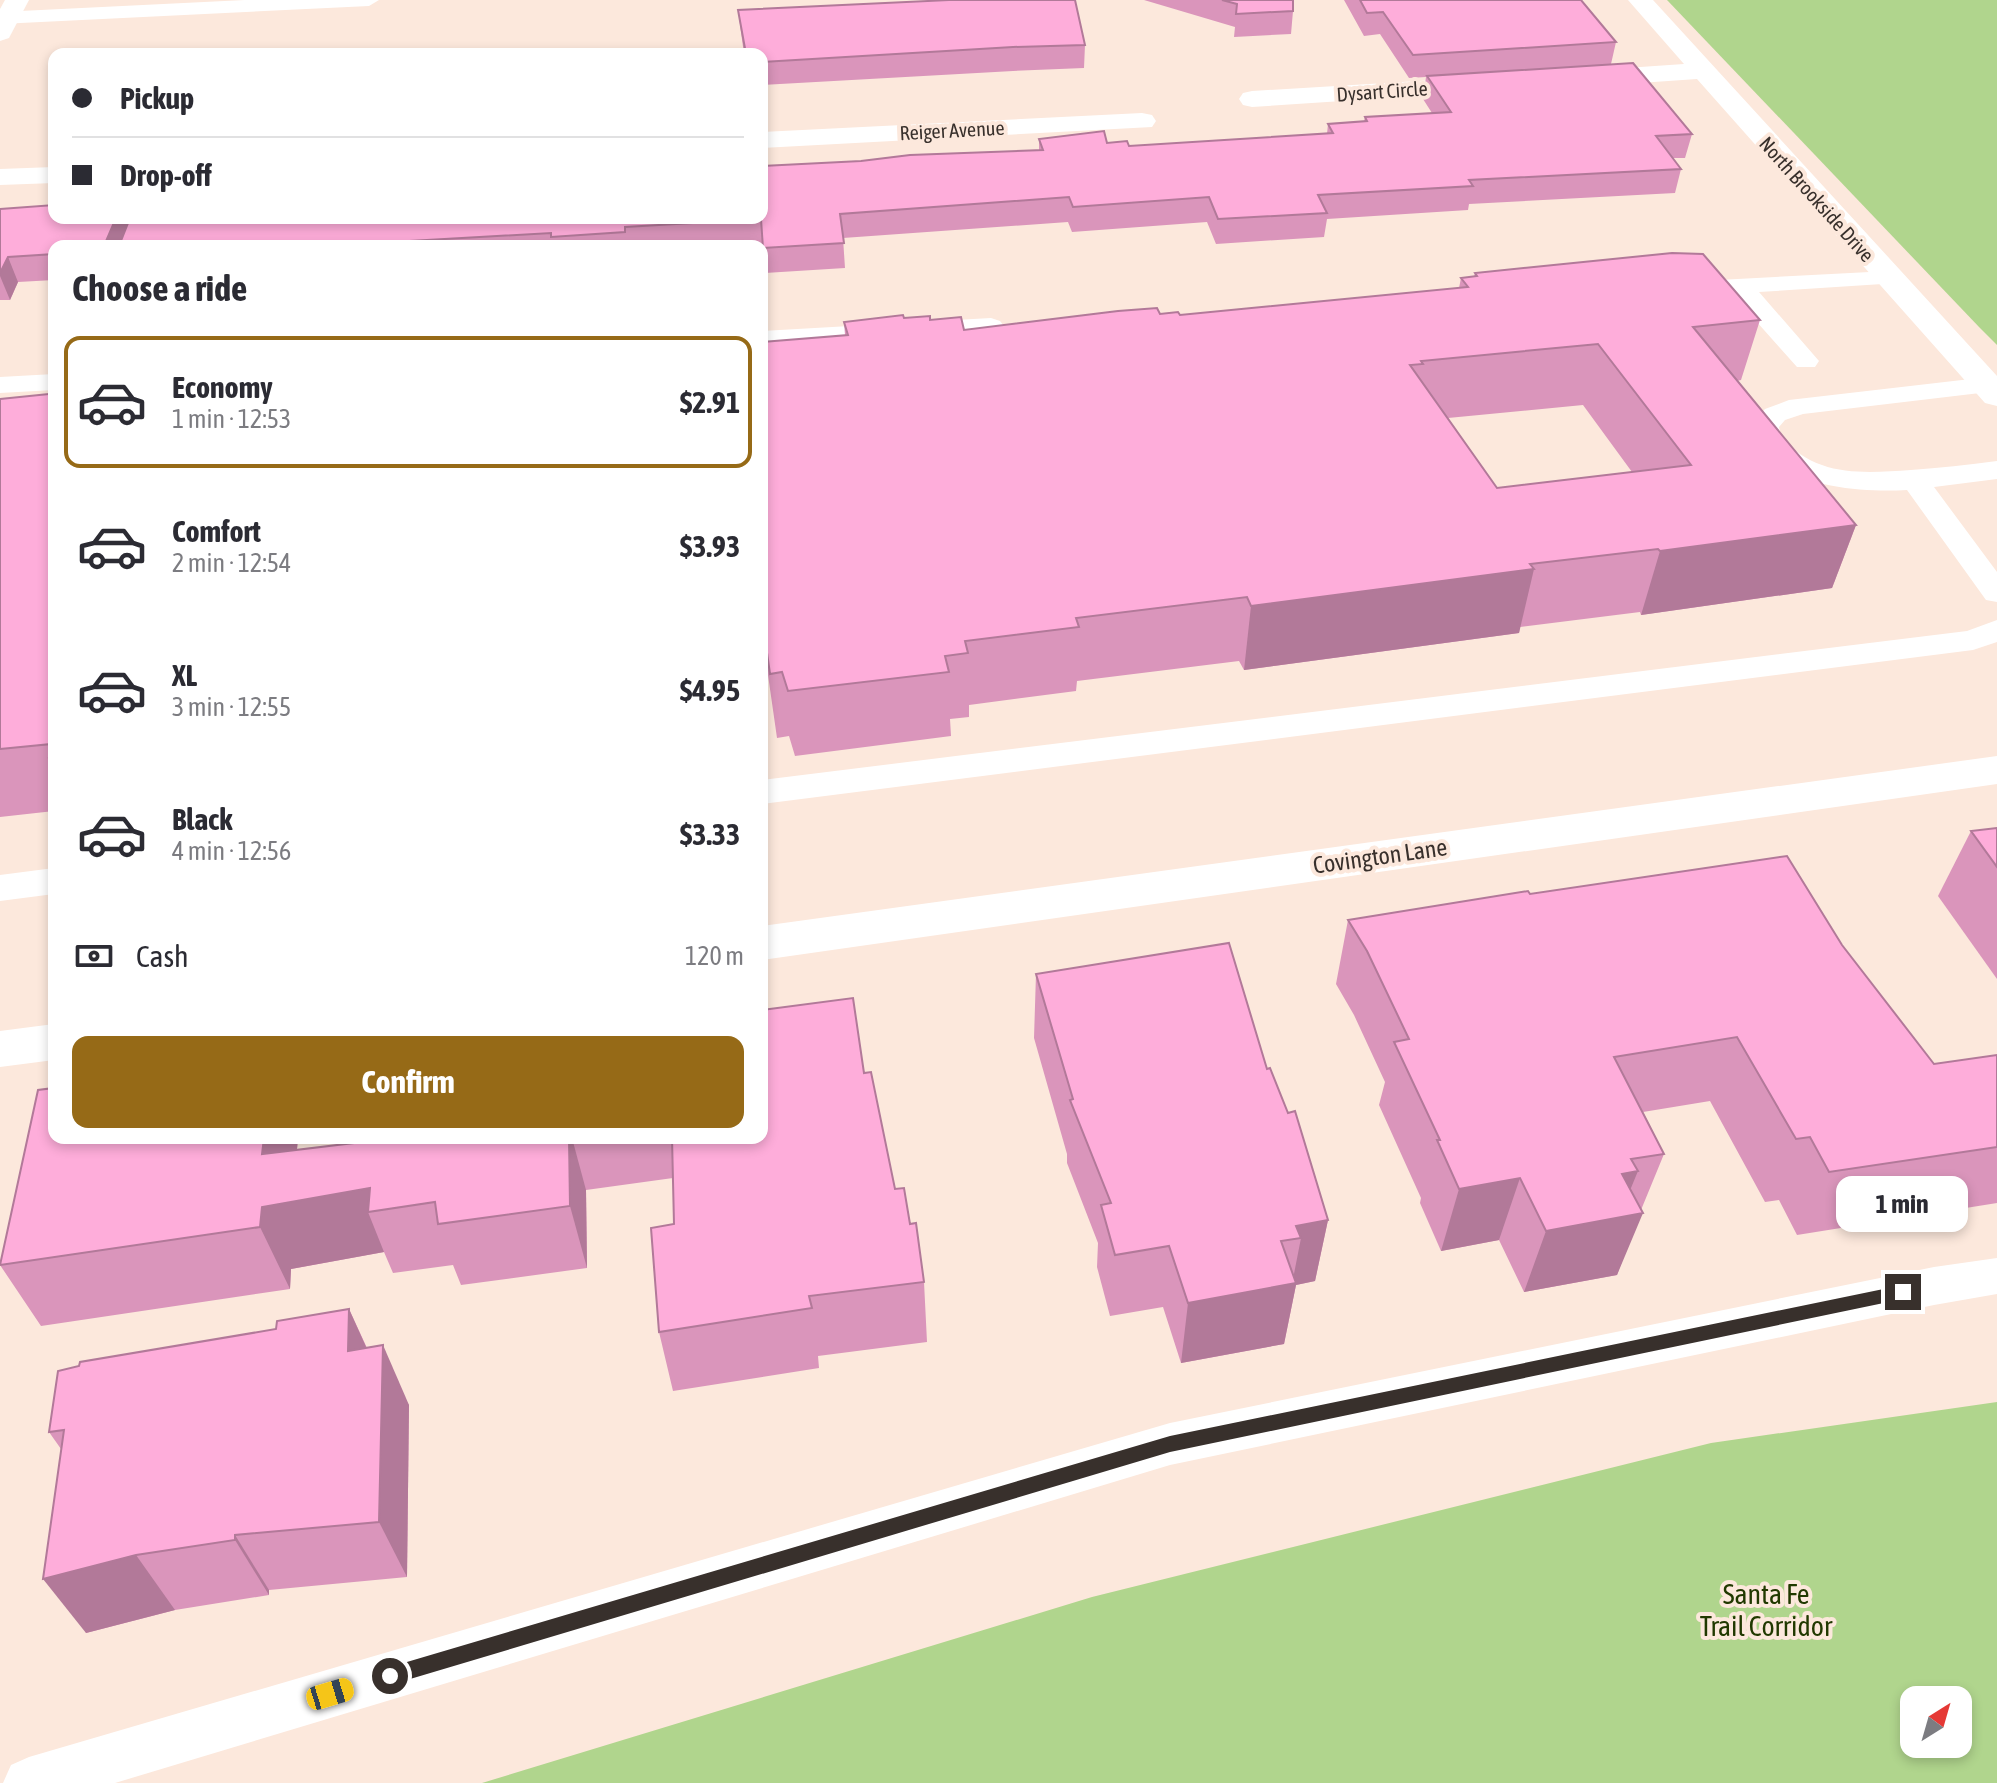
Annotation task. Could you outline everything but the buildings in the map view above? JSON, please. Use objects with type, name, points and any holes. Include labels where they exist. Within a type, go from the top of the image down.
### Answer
[{"type":"street","name":"North Brookside Drive","points":[[1640,0],[1992,391]]},
{"type":"street","points":[[1563,80],[1703,71]]},
{"type":"street","name":"Dysart Circle","points":[[1252,99],[1516,83]]},
{"type":"street","name":"Reiger Avenue","points":[[768,140],[1142,121]]},
{"type":"street","points":[[0,177],[48,175]]},
{"type":"street","name":"Covington Lane","points":[[768,942],[1997,770]]},
{"type":"street","points":[[0,1049],[48,1043]]},
{"type":"lane","points":[[7,17],[369,0]]},
{"type":"lane","points":[[1660,292],[1889,278]]},
{"type":"lane","points":[[1739,286],[1806,361]]},
{"type":"lane","points":[[768,339],[1002,332],[768,356]]},
{"type":"lane","points":[[0,385],[48,382]]},
{"type":"lane","points":[[1992,391],[1799,406],[1781,410],[1770,417],[1765,435],[1776,453],[1817,475],[1848,482],[1997,470]]},
{"type":"lane","points":[[1913,478],[1997,593]]},
{"type":"lane","points":[[768,791],[1973,640],[1997,630]]},
{"type":"lane","points":[[0,888],[48,882]]},
{"type":"lane","points":[[29,1783],[1170,1444],[1934,1286],[1997,1276]]},
{"type":"green space","points":[[1667,0],[1997,0],[1997,345],[1980,328]]},
{"type":"green space","name":"Santa Fe Trail Corridor","points":[[1997,1402],[1997,1783],[482,1783],[1092,1597],[1711,1443]]},
{"type":"route","points":[[390,1676],[1170,1444],[1903,1292]]}]
